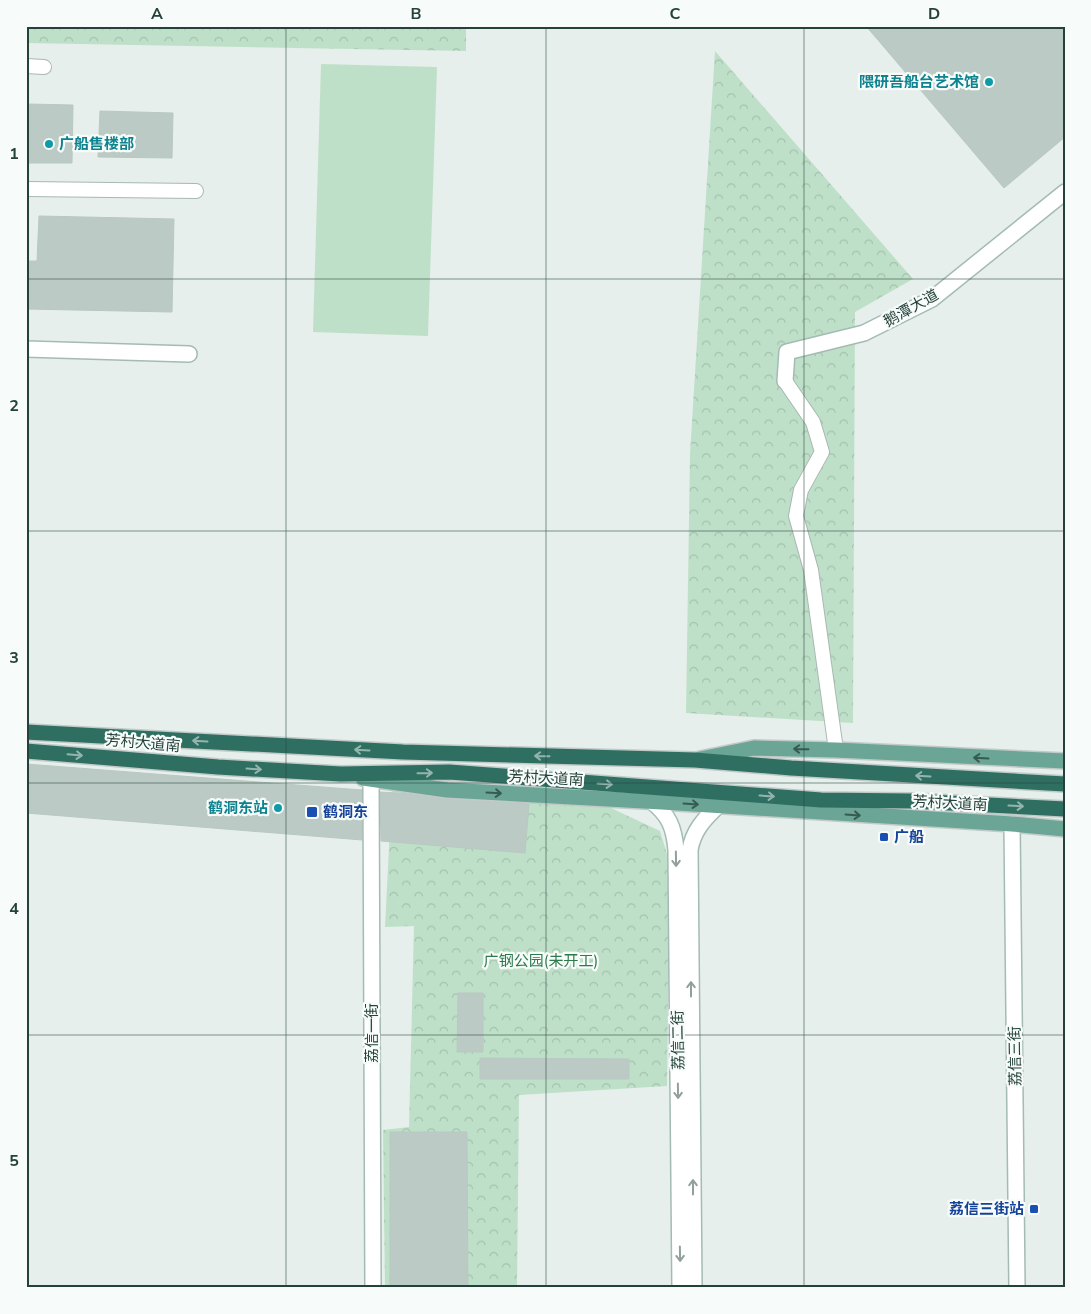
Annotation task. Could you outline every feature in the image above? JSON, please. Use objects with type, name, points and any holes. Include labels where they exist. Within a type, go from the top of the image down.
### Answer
[{"type":"highway","name":"芳村大道南","points":[[26,732],[403,752],[695,760]]},
{"type":"highway","name":"芳村大道南","points":[[26,751],[218,767],[341,774]]},
{"type":"highway","points":[[695,760],[791,768],[1062,784]]},
{"type":"highway","points":[[341,774],[449,772],[821,800],[911,801],[1061,808]]},
{"type":"main road","name":"芳村大道南","points":[[695,760],[754,748],[836,750],[1065,762]]},
{"type":"main road","name":"芳村大道南","points":[[341,774],[447,790],[651,801],[1065,829]]},
{"type":"street","points":[[26,66],[44,67]]},
{"type":"street","points":[[26,188],[196,192]]},
{"type":"street","name":"鹅潭大道","points":[[785,381],[786,352],[864,333],[932,299],[1065,192]]},
{"type":"street","points":[[26,349],[189,354]]},
{"type":"street","points":[[785,381],[813,422],[822,452],[801,490],[796,516],[811,570],[836,750]]},
{"type":"street","name":"荔信一街","points":[[371,779],[373,1288]]},
{"type":"street","name":"荔信二街","points":[[651,801],[665,814],[670,822],[676,850],[680,1288]]},
{"type":"street","name":"荔信二街","points":[[694,1288],[690,850],[696,829],[718,806]]},
{"type":"street","name":"荔信三街","points":[[1012,824],[1017,1288]]},
{"type":"green space","points":[[26,26],[466,26],[466,51],[26,43]]},
{"type":"green space","points":[[715,51],[913,279],[855,312],[853,723],[686,713],[690,454]]},
{"type":"green space","points":[[321,64],[437,67],[428,336],[313,332]]},
{"type":"green space","name":"广钢公园(未开工)","points":[[392,788],[611,808],[660,831],[670,864],[667,1086],[519,1095],[517,1288],[385,1288],[383,1130],[409,1127],[414,926],[385,927]]},
{"type":"building","name":"隈研吾船台艺术馆","points":[[866,26],[1065,26],[1065,137],[1004,188]]},
{"type":"building","name":"广船售楼部","points":[[27,104],[73,105],[72,163],[26,163]]},
{"type":"building","points":[[100,111],[173,113],[172,158],[98,157]]},
{"type":"building","points":[[39,216],[174,219],[172,312],[26,309],[26,261],[37,261]]},
{"type":"building","name":"鹤洞东站","points":[[26,764],[362,790],[362,840],[26,813]]},
{"type":"building","points":[[380,792],[446,799],[529,804],[525,853],[381,841]]},
{"type":"building","points":[[458,993],[483,993],[483,1052],[457,1052]]},
{"type":"building","points":[[480,1058],[629,1059],[629,1079],[480,1079]]},
{"type":"building","points":[[390,1132],[467,1132],[468,1288],[390,1288]]},
{"type":"place","name":"隈研吾船台艺术馆","points":[[989,82]]},
{"type":"place","name":"广船售楼部","points":[[49,144]]},
{"type":"place","name":"鹤洞东站","points":[[278,808]]},
{"type":"place","name":"鹤洞东","points":[[312,812]]},
{"type":"place","name":"广船","points":[[884,837]]},
{"type":"place","name":"荔信三街站","points":[[1034,1209]]}]
